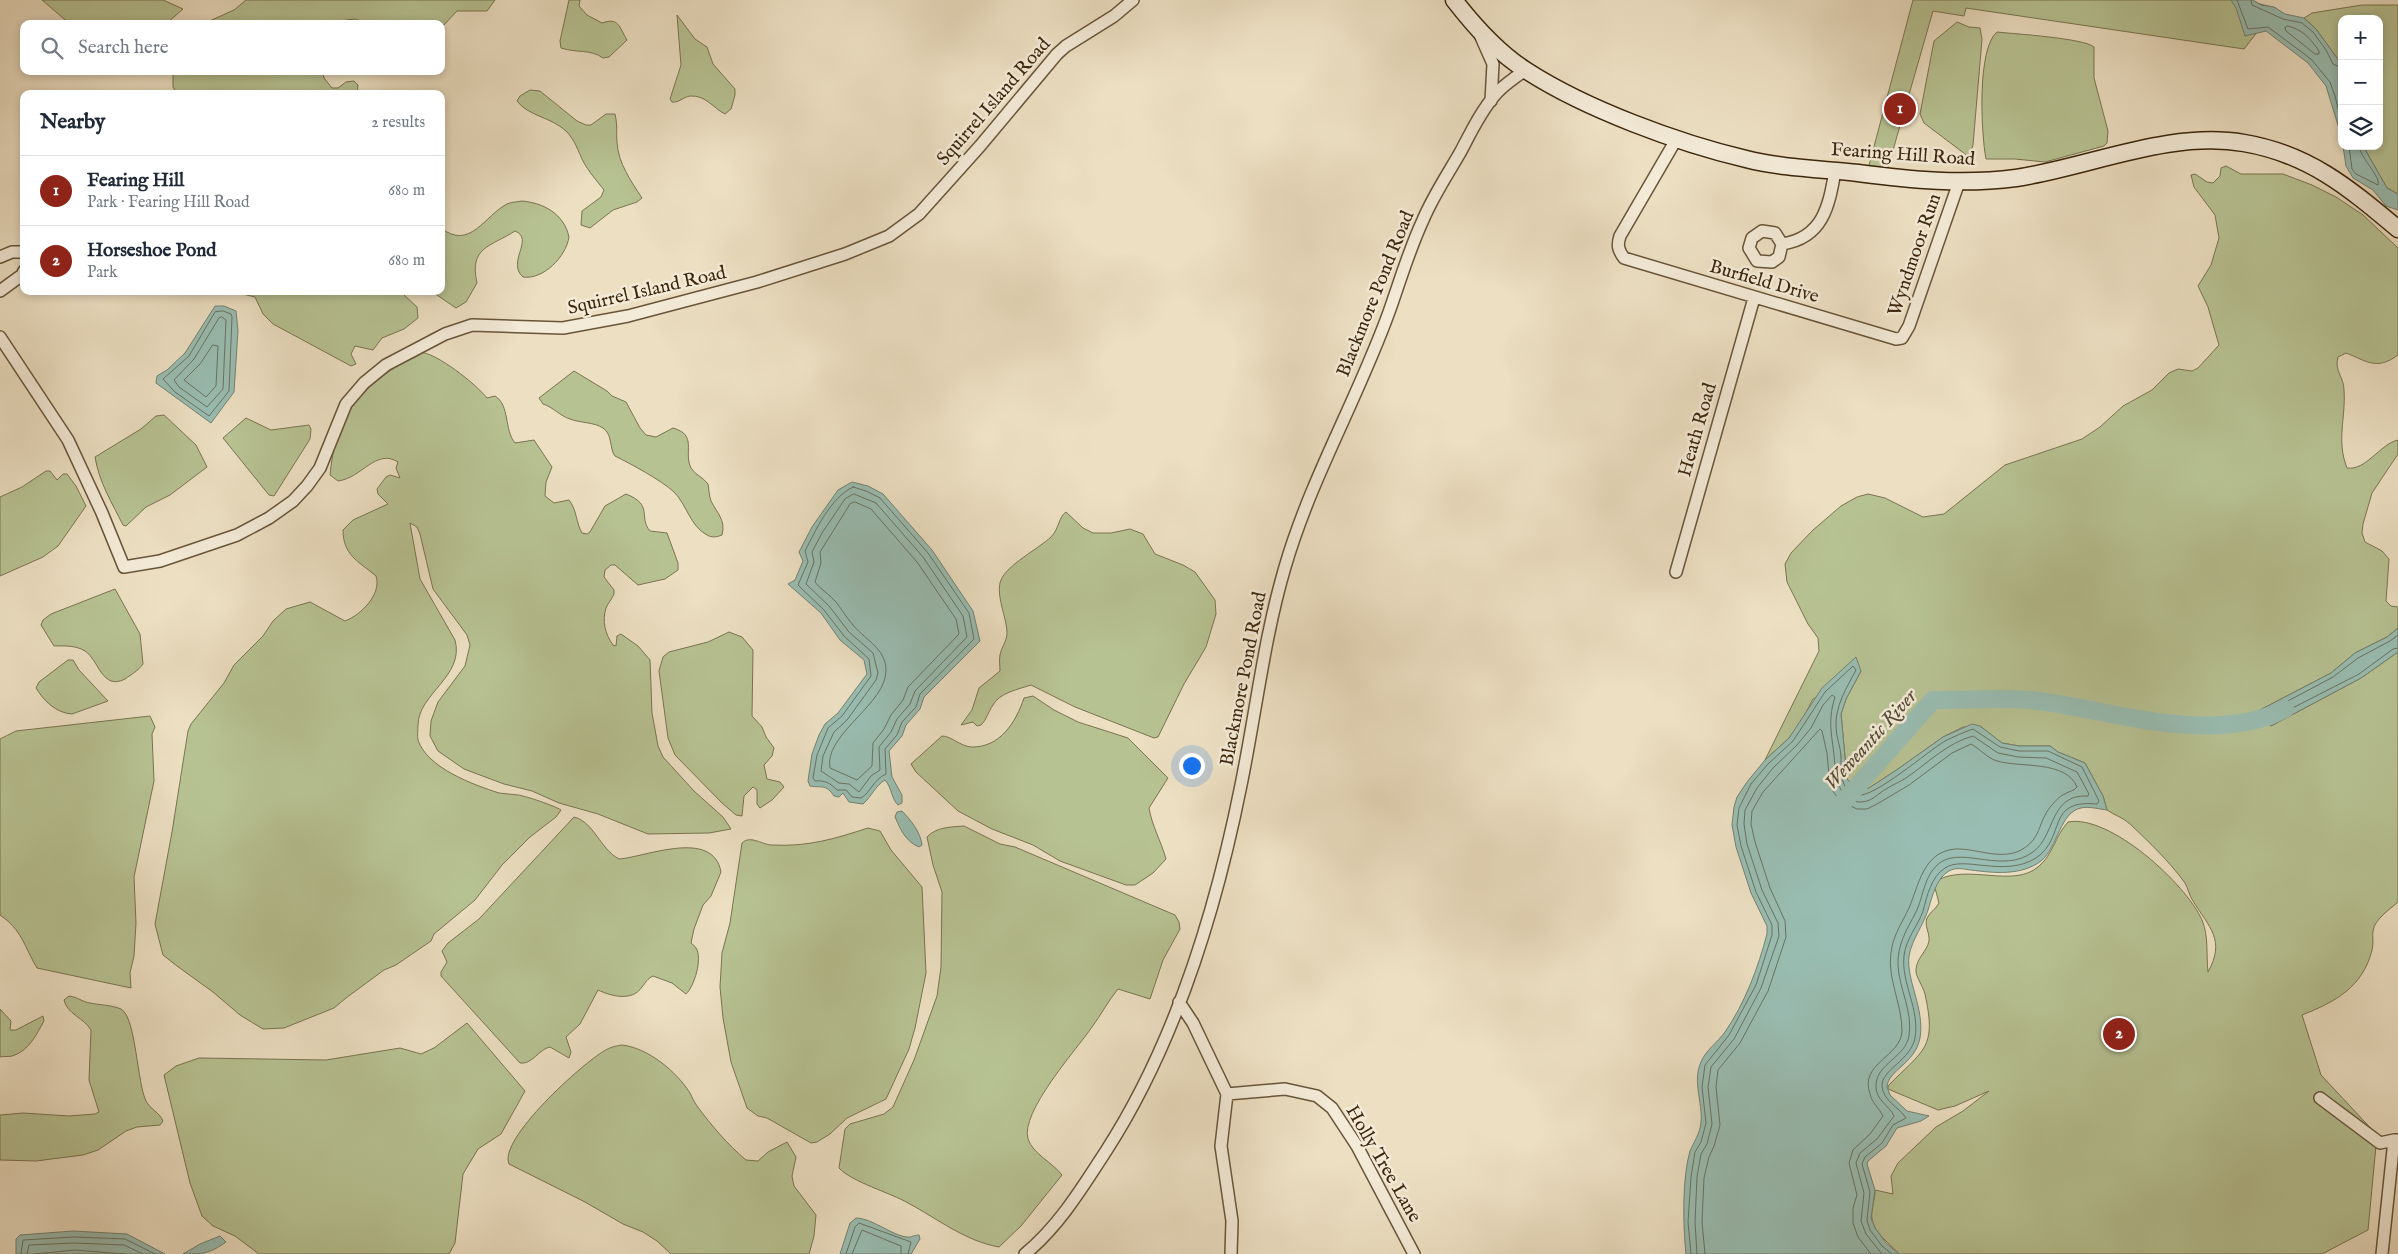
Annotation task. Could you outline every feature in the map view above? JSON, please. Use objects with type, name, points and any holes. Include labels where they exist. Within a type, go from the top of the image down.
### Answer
[{"type":"main road","name":"Fearing Hill Road","points":[[1454,0],[1476,27],[1525,70],[1600,109],[1677,138],[1747,160],[1902,179],[1959,182],[2039,174],[2174,144],[2199,141],[2242,143],[2307,162],[2344,185],[2398,229]]},
{"type":"street","name":"Squirrel Island Road","points":[[0,337],[68,440],[102,513],[124,568],[160,561],[237,535],[269,518],[293,501],[320,468],[346,404],[364,383],[386,365],[445,334],[472,325],[563,328],[628,316],[757,282],[846,254],[889,236],[919,214],[980,146],[1057,54],[1066,46],[1114,16],[1133,0]]},
{"type":"street","name":"Blackmore Pond Road","points":[[1476,27],[1493,64],[1491,101]]},
{"type":"street","name":"Blackmore Pond Road","points":[[1025,1254],[1049,1232],[1080,1191],[1115,1136],[1152,1070],[1179,1002],[1204,928],[1223,859],[1240,788],[1267,639],[1285,567],[1306,506],[1368,364],[1424,217],[1491,101],[1506,85],[1525,70]]},
{"type":"street","name":"Burfield Drive","points":[[1677,138],[1620,236],[1619,252],[1624,258],[1889,338],[1902,338]]},
{"type":"street","points":[[1782,244],[1802,239],[1818,225],[1827,208],[1835,171]]},
{"type":"street","name":"Wyndmoor Run","points":[[1902,338],[1909,326],[1959,182]]},
{"type":"street","points":[[0,257],[12,252],[20,252]]},
{"type":"street","points":[[0,291],[20,276]]},
{"type":"street","name":"Heath Road","points":[[1676,572],[1754,298]]},
{"type":"street","points":[[1179,1002],[1193,1023],[1227,1094],[1221,1146],[1232,1221],[1232,1254]]},
{"type":"street","name":"Holly Tree Lane","points":[[1227,1094],[1285,1089],[1317,1096],[1332,1108],[1357,1146],[1414,1254]]},
{"type":"street","points":[[2320,1098],[2380,1142],[2396,1140],[2382,1254]]},
{"type":"green space","points":[[42,0],[163,0],[183,9],[171,20],[65,20]]},
{"type":"green space","points":[[246,0],[495,0],[487,11],[457,11],[445,24],[445,20],[212,20],[234,10]]},
{"type":"green space","points":[[569,0],[580,0],[579,6],[587,15],[602,23],[612,21],[618,24],[627,40],[609,57],[603,58],[593,53],[561,48],[560,41]]},
{"type":"green space","points":[[1913,0],[2244,0],[2276,8],[2244,49],[1966,8],[1964,16],[1933,11],[1887,171],[1868,169]]},
{"type":"green space","points":[[2362,5],[2398,5],[2398,194],[2387,188],[2365,150],[2383,150],[2383,15],[2338,15],[2338,59],[2316,29],[2304,18],[2312,13]]},
{"type":"green space","points":[[677,15],[695,39],[707,47],[713,64],[735,89],[731,109],[725,114],[709,102],[696,96],[690,96],[674,102],[670,99],[681,65]]},
{"type":"green space","points":[[1957,22],[1969,27],[1980,28],[1982,39],[1973,145],[1969,157],[1924,123],[1920,114],[1934,41]]},
{"type":"green space","points":[[1997,32],[2077,41],[2094,47],[2094,78],[2108,131],[2107,143],[2104,146],[2045,162],[1986,159],[1982,112],[1983,72],[1986,55],[1991,41]]},
{"type":"green space","points":[[173,75],[323,75],[332,88],[338,88],[346,82],[354,81],[358,85],[357,90],[175,90]]},
{"type":"green space","points":[[530,90],[540,91],[577,121],[586,125],[591,125],[606,114],[615,114],[620,157],[626,172],[642,198],[637,202],[613,210],[590,228],[581,225],[582,211],[601,197],[604,190],[587,168],[569,134],[560,126],[527,110],[517,101],[520,96]]},
{"type":"green space","points":[[2226,166],[2241,174],[2283,174],[2312,185],[2336,197],[2363,215],[2398,248],[2398,355],[2384,363],[2377,364],[2346,353],[2338,357],[2337,366],[2344,385],[2342,448],[2347,468],[2354,468],[2367,462],[2385,446],[2398,440],[2398,454],[2372,493],[2362,533],[2365,542],[2382,551],[2389,559],[2386,601],[2391,606],[2398,607],[2398,628],[2387,637],[2355,653],[2331,673],[2258,711],[2271,726],[2361,678],[2398,652],[2398,902],[2376,923],[2373,931],[2373,947],[2368,963],[2355,983],[2346,992],[2326,1005],[2302,1015],[2321,1075],[2377,1135],[2368,1230],[2322,1254],[1899,1254],[1880,1235],[1873,1224],[1872,1210],[1875,1190],[1893,1194],[1891,1176],[1898,1163],[1936,1127],[1963,1111],[1989,1091],[1955,1106],[1938,1110],[1888,1089],[1888,1086],[1919,1055],[1928,1038],[1929,1026],[1925,994],[1916,969],[1918,961],[1929,941],[1926,924],[1927,918],[1939,903],[1935,888],[1938,880],[1963,874],[2016,876],[2028,873],[2038,867],[2047,857],[2068,822],[2085,822],[2125,840],[2164,871],[2180,888],[2193,905],[2204,926],[2208,972],[2216,951],[2215,942],[2210,926],[2192,899],[2185,883],[2166,860],[2130,824],[2107,810],[2103,796],[2085,763],[2058,752],[2050,746],[2019,746],[2002,743],[1980,726],[1963,727],[1943,737],[1869,788],[1858,790],[1847,779],[1841,714],[1846,699],[1861,671],[1813,699],[1801,722],[1789,738],[1765,760],[1819,651],[1818,638],[1808,624],[1787,582],[1785,564],[1791,553],[1813,530],[1841,506],[1857,497],[1868,494],[1885,498],[1923,517],[1944,514],[2005,465],[2082,439],[2100,427],[2123,406],[2152,390],[2169,373],[2178,369],[2192,371],[2198,368],[2219,345],[2208,307],[2198,286],[2211,265],[2219,238],[2215,215],[2194,187],[2191,175],[2195,174],[2207,182],[2213,183],[2220,176],[2221,168]]},
{"type":"green space","points":[[512,202],[530,202],[552,211],[563,222],[569,237],[567,245],[558,259],[546,271],[531,277],[523,277],[517,265],[522,245],[520,235],[515,231],[490,245],[479,255],[476,262],[477,283],[466,302],[456,308],[437,295],[445,295],[445,230],[460,236],[469,233],[477,229],[499,209]]},
{"type":"green space","points":[[247,295],[404,295],[417,307],[418,318],[404,329],[382,338],[373,350],[355,346],[351,354],[356,364],[351,366],[273,324],[263,314],[255,297]]},
{"type":"green space","points":[[419,352],[426,353],[445,363],[475,385],[487,398],[495,396],[500,400],[505,411],[509,431],[515,443],[534,440],[552,467],[546,482],[545,496],[554,503],[569,500],[574,508],[582,533],[587,534],[590,532],[605,506],[626,494],[640,502],[650,531],[667,533],[678,563],[678,570],[665,579],[638,585],[615,565],[611,565],[605,570],[604,577],[614,590],[614,594],[606,608],[605,627],[613,645],[616,646],[617,636],[621,634],[638,646],[650,660],[652,713],[658,746],[663,757],[694,791],[723,817],[731,829],[709,833],[648,834],[598,814],[559,803],[532,791],[504,784],[464,769],[438,751],[430,736],[431,721],[438,702],[465,666],[470,645],[467,635],[433,589],[420,534],[417,527],[410,523],[420,579],[455,640],[456,653],[448,675],[425,704],[420,714],[418,740],[423,750],[441,767],[465,780],[499,793],[534,799],[561,810],[556,817],[530,837],[502,865],[475,900],[434,934],[431,941],[396,965],[384,970],[334,1008],[284,1028],[263,1029],[240,1015],[213,992],[163,955],[155,924],[188,731],[191,724],[224,683],[234,665],[263,636],[273,621],[286,609],[310,602],[345,621],[363,609],[373,597],[377,583],[376,576],[349,552],[343,530],[353,520],[388,504],[378,494],[377,489],[386,477],[390,475],[400,478],[396,468],[398,462],[390,459],[376,461],[347,479],[338,481],[330,475],[333,452],[339,432],[356,401],[383,376]]},
{"type":"green space","points":[[574,371],[612,396],[626,402],[640,428],[646,435],[656,437],[673,428],[685,435],[688,440],[688,456],[691,468],[708,484],[711,501],[722,521],[722,535],[711,537],[701,531],[674,492],[654,477],[615,456],[610,438],[603,428],[566,418],[543,404],[539,398]]},
{"type":"green space","points":[[164,415],[196,445],[207,467],[170,495],[146,507],[126,526],[123,525],[103,484],[95,457],[141,429],[156,416]]},
{"type":"green space","points":[[246,418],[271,430],[309,425],[311,429],[310,439],[274,496],[269,495],[223,438]]},
{"type":"green space","points":[[46,471],[50,471],[57,480],[63,474],[67,474],[76,486],[86,506],[58,546],[43,557],[0,576],[0,497],[22,487]]},
{"type":"green space","points":[[1066,512],[1083,528],[1093,533],[1111,533],[1130,529],[1143,534],[1155,554],[1195,572],[1215,600],[1216,614],[1206,647],[1184,684],[1158,737],[1154,738],[1075,707],[1031,685],[1000,697],[981,725],[977,726],[973,722],[961,725],[972,710],[979,688],[1000,671],[1000,655],[1007,633],[999,592],[1001,580],[1004,574],[1016,563],[1051,537]]},
{"type":"green space","points":[[115,589],[140,634],[143,664],[125,679],[117,682],[106,678],[85,651],[74,647],[54,646],[41,625],[43,620],[51,614]]},
{"type":"green space","points":[[729,632],[742,637],[753,650],[752,716],[762,727],[774,748],[772,756],[764,765],[767,779],[780,782],[784,787],[772,800],[760,808],[757,804],[757,790],[753,787],[744,796],[742,816],[736,815],[722,803],[675,755],[668,738],[659,671],[663,657],[669,652],[708,642]]},
{"type":"green space","points":[[68,660],[73,660],[79,670],[108,701],[72,714],[56,709],[47,702],[36,688],[39,682]]},
{"type":"green space","points":[[1033,696],[1054,710],[1078,722],[1128,738],[1168,778],[1149,808],[1166,859],[1153,873],[1135,885],[1126,885],[1060,861],[1033,845],[992,829],[958,811],[916,772],[911,764],[942,736],[971,747],[990,743],[1005,732],[1016,716],[1024,698]]},
{"type":"green space","points":[[150,716],[155,727],[152,734],[154,781],[134,877],[136,923],[134,956],[130,973],[131,988],[37,968],[18,933],[0,915],[0,739],[16,731]]},
{"type":"green space","points":[[574,817],[587,824],[612,855],[619,859],[677,848],[692,848],[705,851],[715,859],[721,872],[711,896],[703,905],[694,929],[691,943],[696,947],[699,958],[697,972],[686,994],[672,983],[653,976],[633,995],[615,996],[598,990],[580,1024],[566,1037],[571,1052],[569,1058],[550,1047],[528,1062],[520,1063],[441,976],[441,972],[447,962],[442,951],[448,943],[479,919]]},
{"type":"green space","points":[[964,826],[1000,844],[1015,847],[1175,915],[1180,929],[1163,960],[1150,999],[1118,989],[1041,1097],[1028,1127],[1028,1139],[1038,1154],[1062,1175],[1021,1226],[999,1247],[963,1235],[901,1199],[862,1183],[839,1168],[845,1129],[850,1124],[884,1114],[893,1107],[914,1060],[937,996],[941,967],[942,892],[933,865],[927,837],[939,829]]},
{"type":"green space","points":[[868,828],[880,831],[891,850],[922,887],[926,973],[909,1049],[886,1099],[847,1118],[830,1134],[817,1142],[811,1143],[767,1118],[758,1116],[747,1108],[731,1062],[723,1018],[720,987],[722,953],[730,923],[742,843],[749,840],[771,845],[797,845],[832,839]]},
{"type":"green space","points":[[69,996],[121,1009],[126,1015],[130,1024],[140,1080],[146,1101],[163,1121],[160,1125],[137,1127],[126,1131],[98,1150],[83,1155],[36,1161],[0,1160],[0,1115],[23,1113],[69,1116],[99,1112],[89,1080],[91,1030],[68,1009],[64,1000]]},
{"type":"green space","points":[[0,1009],[11,1021],[10,1030],[16,1030],[43,1016],[44,1021],[31,1042],[18,1054],[12,1056],[0,1057]]},
{"type":"green space","points":[[467,1023],[525,1091],[501,1134],[478,1149],[463,1174],[455,1243],[449,1254],[259,1254],[235,1236],[213,1226],[202,1216],[190,1183],[164,1075],[176,1066],[199,1058],[326,1060],[400,1048],[421,1054],[434,1048]]},
{"type":"green space","points":[[622,1045],[642,1051],[669,1069],[684,1085],[714,1127],[746,1160],[758,1161],[768,1152],[787,1142],[796,1157],[792,1176],[794,1186],[816,1215],[814,1236],[809,1254],[671,1254],[657,1241],[643,1232],[623,1224],[585,1202],[509,1164],[509,1152],[516,1137],[544,1103],[593,1058],[608,1049]]},
{"type":"water","points":[[2231,0],[2253,0],[2261,5],[2274,7],[2285,14],[2304,18],[2316,29],[2338,59],[2338,125],[2326,86],[2308,63],[2266,31],[2245,36],[2236,8]]},
{"type":"water","points":[[2344,150],[2365,150],[2387,188],[2398,194],[2398,210],[2386,206],[2373,190],[2353,178],[2346,166]]},
{"type":"water","points":[[215,306],[224,306],[236,311],[238,331],[234,392],[211,423],[156,383],[157,376],[167,370],[185,353]]},
{"type":"water","points":[[852,482],[868,486],[883,494],[932,550],[973,611],[980,641],[924,697],[920,709],[906,725],[902,736],[889,751],[892,777],[902,795],[902,803],[898,805],[885,780],[863,804],[849,802],[843,793],[839,797],[834,796],[826,788],[810,786],[808,781],[812,754],[825,724],[838,713],[867,674],[864,660],[840,640],[821,613],[788,584],[795,580],[803,561],[799,552],[812,527],[838,490]]},
{"type":"water","points":[[2398,628],[2398,652],[2361,678],[2271,726],[2258,711],[2331,673],[2355,653],[2387,637]]},
{"type":"water","points":[[1856,657],[1861,671],[1846,699],[1841,714],[1847,779],[1857,790],[1869,788],[1943,737],[1972,724],[1980,726],[2002,743],[2019,746],[2050,746],[2058,752],[2085,763],[2103,796],[2107,810],[2087,807],[2074,811],[2068,816],[2047,855],[2033,866],[2007,872],[1954,869],[1941,878],[1935,889],[1909,956],[1910,975],[1920,1016],[1920,1038],[1913,1054],[1888,1081],[1887,1087],[1890,1095],[1907,1111],[1929,1116],[1921,1121],[1897,1128],[1886,1146],[1867,1164],[1875,1190],[1871,1218],[1875,1228],[1886,1243],[1899,1254],[1686,1254],[1684,1188],[1687,1162],[1701,1123],[1698,1070],[1706,1054],[1725,1032],[1739,1009],[1755,972],[1767,934],[1767,926],[1751,893],[1736,847],[1732,825],[1734,807],[1737,797],[1747,782],[1765,760],[1789,738],[1822,688]]},
{"type":"water","points":[[902,811],[912,822],[920,836],[922,845],[919,847],[914,845],[904,835],[899,826],[895,817],[897,812]]},
{"type":"water","points":[[856,1218],[870,1221],[905,1237],[919,1235],[920,1239],[911,1254],[840,1254],[850,1223]]},
{"type":"water","points":[[73,1231],[127,1234],[165,1254],[16,1254],[16,1239],[20,1235]]},
{"type":"water","points":[[220,1236],[226,1242],[215,1249],[201,1253],[183,1254],[200,1244]]},
{"type":"waterway","name":"Weweantic River","points":[[1839,807],[1933,700],[2000,699],[2039,701],[2131,718],[2196,725],[2227,725],[2257,720],[2285,709]]},
{"type":"place","name":"Fearing Hill","points":[[1900,109]]},
{"type":"place","name":"Horseshoe Pond","points":[[2119,1034]]}]
